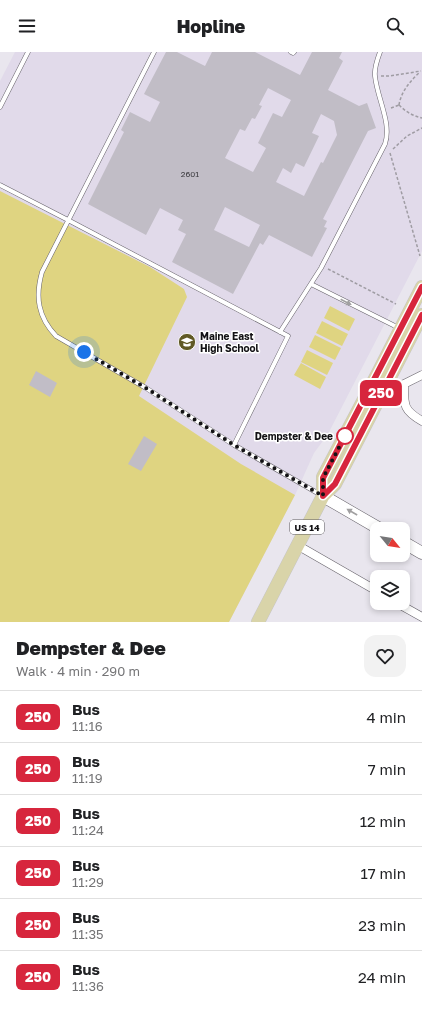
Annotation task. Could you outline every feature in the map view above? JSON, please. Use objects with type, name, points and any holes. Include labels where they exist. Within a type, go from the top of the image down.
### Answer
[{"type":"main road","name":"US 14","points":[[258,622],[323,496],[335,484],[384,374],[400,329],[420,295]]},
{"type":"main road","name":"US 14","points":[[384,374],[422,315]]},
{"type":"street","points":[[384,374],[404,384]]},
{"type":"street","points":[[404,384],[422,375]]},
{"type":"street","points":[[404,384],[404,404],[412,415],[422,421]]},
{"type":"street","points":[[323,496],[370,523]]},
{"type":"street","points":[[297,545],[370,587]]},
{"type":"street","points":[[410,546],[422,554]]},
{"type":"street","points":[[410,610],[422,617]]},
{"type":"lane","points":[[0,107],[28,52]]},
{"type":"lane","points":[[154,52],[42,272],[39,281],[38,293],[43,318],[50,330],[56,336],[146,388],[234,445],[323,496]]},
{"type":"lane","points":[[280,332],[322,268],[385,144],[387,132],[386,123],[375,75],[376,61],[380,52]]},
{"type":"lane","points":[[0,185],[288,336],[234,445]]},
{"type":"lane","points":[[311,284],[400,329]]},
{"type":"path","points":[[375,75],[383,77],[422,71]]},
{"type":"path","points":[[399,105],[406,87],[422,71]]},
{"type":"path","points":[[391,108],[399,105]]},
{"type":"path","points":[[399,105],[410,114],[422,118]]},
{"type":"path","points":[[392,149],[407,136],[422,128]]},
{"type":"path","points":[[390,153],[420,256]]},
{"type":"path","points":[[328,269],[396,304]]},
{"type":"shaded area","name":"Maine East High School","points":[[15,52],[422,52],[422,251],[328,434],[314,453],[295,495],[229,622],[0,622],[0,81]]},
{"type":"shaded area","points":[[0,191],[150,267],[184,289],[187,297],[139,396],[241,464],[295,495],[229,622],[0,622]]},
{"type":"shaded area","points":[[330,306],[355,319],[349,331],[324,318]]},
{"type":"shaded area","points":[[322,321],[348,334],[342,346],[316,333]]},
{"type":"shaded area","points":[[315,335],[341,348],[335,360],[309,347]]},
{"type":"shaded area","points":[[307,350],[333,363],[327,375],[301,362]]},
{"type":"shaded area","points":[[301,363],[326,377],[320,389],[294,375]]},
{"type":"building","points":[[166,52],[177,52],[205,66],[212,52],[255,52],[300,75],[312,52],[342,52],[339,58],[343,61],[328,90],[359,106],[367,103],[376,128],[368,131],[323,219],[327,221],[324,227],[327,228],[312,257],[269,235],[263,245],[260,243],[233,294],[172,262],[186,234],[178,230],[183,220],[160,208],[146,235],[88,204],[124,132],[121,130],[130,112],[150,122],[160,102],[144,94]],"holes":[[[268,88],[291,100],[282,117],[273,113],[258,143],[266,148],[253,172],[225,158],[240,129],[245,131],[252,118],[255,119],[262,106],[259,105]],[[321,114],[334,121],[337,135],[323,163],[321,162],[304,196],[276,182],[283,168],[291,173],[296,163],[304,167],[319,136],[312,133]],[[225,207],[260,225],[249,247],[214,230]]]},
{"type":"building","points":[[36,371],[57,383],[50,397],[29,385]]},
{"type":"building","points":[[144,436],[157,444],[141,471],[128,464]]},
{"type":"bus line","name":"250","points":[[422,287],[323,478],[323,496],[335,484],[422,315]]},
{"type":"place","name":"Maine East High School","points":[[187,342]]},
{"type":"place","name":"Dempster & Dee","points":[[345,436]]},
{"type":"route","points":[[84,352],[146,388],[234,445],[323,496],[323,478],[345,436]]}]
